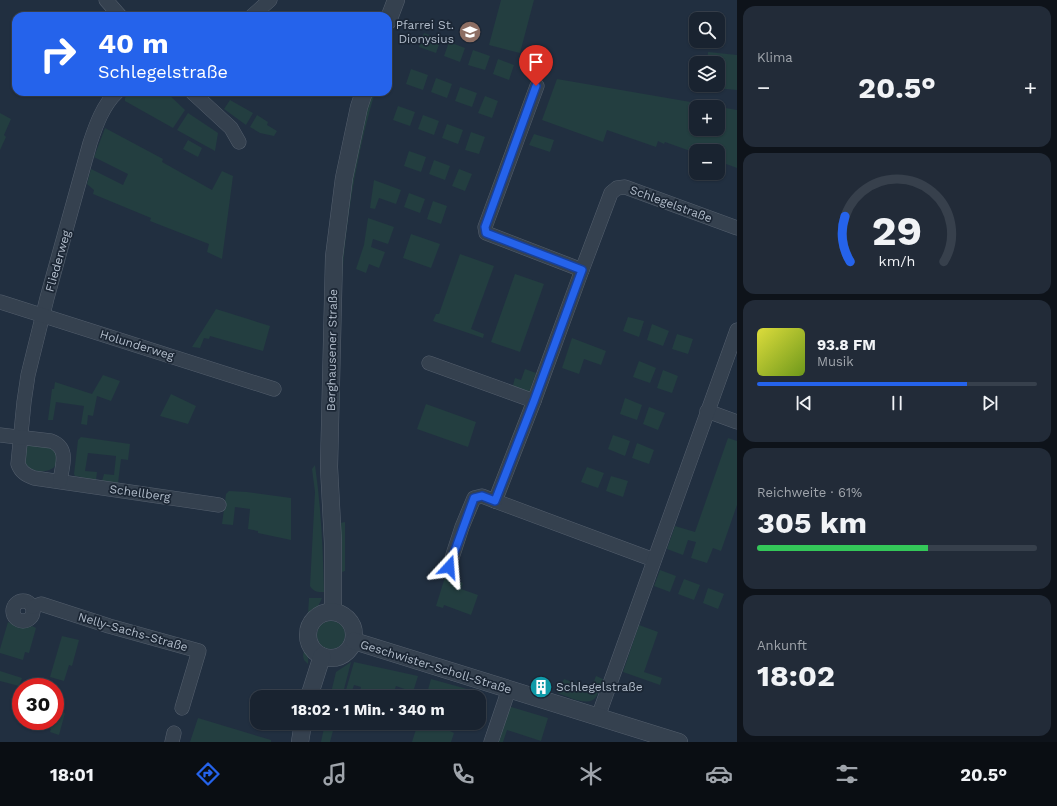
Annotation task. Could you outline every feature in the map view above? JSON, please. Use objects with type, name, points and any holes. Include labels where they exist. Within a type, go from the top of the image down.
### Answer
[{"type":"street","points":[[106,0],[116,12]]},
{"type":"street","points":[[256,12],[270,0]]},
{"type":"street","points":[[391,12],[396,0]]},
{"type":"street","points":[[536,86],[485,227],[486,233],[582,270]]},
{"type":"street","name":"Fliederweg","points":[[20,437],[28,375],[90,143],[98,119],[113,96]]},
{"type":"street","points":[[196,96],[232,128],[239,142]]},
{"type":"street","name":"Berghausener Straße","points":[[333,611],[333,543],[329,467],[334,257],[344,178],[363,96]]},
{"type":"street","name":"Schlegelstraße","points":[[495,501],[612,193],[617,188],[625,187],[737,228]]},
{"type":"street","name":"Holunderweg","points":[[0,302],[274,389]]},
{"type":"street","points":[[598,717],[737,330]]},
{"type":"street","points":[[429,363],[534,401]]},
{"type":"street","points":[[707,411],[737,422]]},
{"type":"street","points":[[0,434],[57,443],[60,446],[63,455],[60,482]]},
{"type":"street","name":"Schellberg","points":[[20,437],[18,457],[20,469],[28,476],[219,505]]},
{"type":"street","points":[[449,567],[474,498],[482,496],[654,560]]},
{"type":"street","name":"Nelly-Sachs-Straße","points":[[6,608],[16,618],[23,621],[31,618],[34,611],[33,607],[41,604],[109,626],[199,651],[182,708]]},
{"type":"street","points":[[333,611],[346,616],[351,621],[354,628],[354,641],[350,649],[341,656],[329,658],[322,656],[311,647],[308,640],[308,633],[313,619],[326,612],[333,611]]},
{"type":"street","name":"Geschwister-Scholl-Straße","points":[[354,641],[598,717],[647,737],[679,742]]},
{"type":"street","points":[[311,690],[322,656]]},
{"type":"street","points":[[491,742],[509,689]]},
{"type":"street","points":[[300,742],[302,730]]},
{"type":"green space","points":[[501,0],[534,0],[520,53],[489,45]]},
{"type":"green space","points":[[424,33],[441,39],[436,53],[419,47]]},
{"type":"green space","points":[[449,42],[465,48],[460,62],[444,56]]},
{"type":"green space","points":[[473,50],[490,56],[485,70],[468,65]]},
{"type":"green space","points":[[708,52],[737,55],[737,90],[725,89],[725,56],[708,56]]},
{"type":"green space","points":[[498,59],[514,65],[509,80],[493,74]]},
{"type":"green space","points":[[411,69],[428,75],[423,90],[406,84]]},
{"type":"green space","points":[[436,78],[452,84],[447,98],[431,92]]},
{"type":"green space","points":[[557,79],[689,102],[689,136],[725,136],[725,108],[737,110],[737,168],[725,164],[725,144],[689,144],[689,151],[658,141],[656,147],[607,130],[603,142],[542,120]]},
{"type":"green space","points":[[460,87],[477,93],[472,107],[455,101]]},
{"type":"green space","points":[[127,96],[170,96],[185,110],[173,128],[125,101]]},
{"type":"green space","points":[[370,96],[374,96],[367,120],[355,177],[346,234],[341,292],[340,400],[336,400],[337,307],[351,175]]},
{"type":"green space","points":[[485,96],[498,101],[492,118],[478,113]]},
{"type":"green space","points":[[230,100],[253,113],[246,125],[224,109]]},
{"type":"green space","points":[[398,106],[415,112],[410,126],[393,120]]},
{"type":"green space","points":[[0,113],[11,119],[4,135],[6,137],[0,150]]},
{"type":"green space","points":[[188,113],[218,133],[215,151],[177,130]]},
{"type":"green space","points":[[257,115],[268,122],[267,125],[277,131],[274,136],[260,133],[250,127]]},
{"type":"green space","points":[[423,115],[439,121],[434,135],[418,129]]},
{"type":"green space","points":[[447,124],[463,130],[458,144],[442,138]]},
{"type":"green space","points":[[105,128],[163,159],[162,162],[212,190],[222,171],[233,176],[222,259],[207,252],[209,244],[150,221],[151,218],[93,194],[94,190],[87,184],[91,169],[123,185],[128,174],[94,157]]},
{"type":"green space","points":[[471,132],[485,137],[479,154],[465,150]]},
{"type":"green space","points":[[534,134],[554,140],[550,152],[529,145]]},
{"type":"green space","points":[[188,140],[202,148],[198,157],[183,149]]},
{"type":"green space","points":[[409,151],[426,157],[421,172],[404,166]]},
{"type":"green space","points":[[434,160],[450,166],[445,180],[429,174]]},
{"type":"green space","points":[[459,169],[472,174],[465,191],[452,186]]},
{"type":"green space","points":[[374,180],[401,190],[396,204],[379,198],[375,209],[370,208]]},
{"type":"green space","points":[[409,193],[425,199],[420,213],[404,207]]},
{"type":"green space","points":[[433,201],[447,206],[441,224],[427,219]]},
{"type":"green space","points":[[368,218],[394,227],[388,244],[373,239],[371,247],[385,252],[379,268],[369,264],[366,273],[356,269],[364,245]]},
{"type":"green space","points":[[411,234],[440,244],[431,268],[403,258]]},
{"type":"green space","points":[[460,254],[494,266],[471,329],[484,334],[483,338],[433,321],[436,314],[439,314]]},
{"type":"green space","points":[[515,274],[544,284],[520,352],[491,342]]},
{"type":"green space","points":[[216,309],[270,326],[263,351],[210,336],[209,339],[204,338],[200,348],[192,347]]},
{"type":"green space","points":[[628,317],[644,321],[639,337],[623,331]]},
{"type":"green space","points":[[652,324],[669,331],[663,346],[647,340]]},
{"type":"green space","points":[[677,334],[693,339],[688,354],[672,349]]},
{"type":"green space","points":[[572,338],[606,351],[601,365],[584,359],[579,374],[562,368]]},
{"type":"green space","points":[[639,361],[656,368],[650,383],[633,377]]},
{"type":"green space","points":[[525,369],[536,373],[529,392],[512,389],[515,378],[521,380]]},
{"type":"green space","points":[[663,370],[678,376],[672,393],[657,388]]},
{"type":"green space","points":[[103,375],[120,381],[111,401],[97,396],[93,416],[88,415],[87,425],[81,424],[84,406],[56,402],[53,420],[48,420],[52,389],[54,389],[55,382],[92,394]]},
{"type":"green space","points":[[171,394],[196,406],[188,424],[160,416]]},
{"type":"green space","points":[[625,398],[642,405],[637,420],[620,414]]},
{"type":"green space","points":[[426,404],[476,422],[468,447],[417,429]]},
{"type":"green space","points":[[649,407],[665,413],[658,430],[643,424]]},
{"type":"green space","points":[[613,435],[630,441],[625,456],[608,449]]},
{"type":"green space","points":[[81,437],[130,444],[128,460],[121,459],[118,483],[102,481],[104,474],[114,475],[116,456],[88,453],[85,471],[97,472],[96,480],[75,476],[78,440]]},
{"type":"green space","points":[[728,438],[737,441],[737,505],[721,551],[713,548],[707,563],[691,558],[696,542],[688,540],[683,555],[667,549],[675,526],[695,532]]},
{"type":"green space","points":[[33,443],[45,443],[57,452],[57,461],[55,466],[47,471],[36,471],[27,466],[24,449]]},
{"type":"green space","points":[[637,443],[654,450],[649,464],[632,458]]},
{"type":"green space","points":[[315,465],[319,497],[324,592],[316,591],[310,586],[315,492],[312,469]]},
{"type":"green space","points":[[587,467],[604,473],[598,488],[581,482]]},
{"type":"green space","points":[[611,476],[628,481],[623,497],[606,491]]},
{"type":"green space","points":[[229,491],[291,498],[291,540],[258,533],[258,531],[248,529],[250,509],[235,507],[233,525],[222,524],[226,494]]},
{"type":"green space","points":[[345,522],[345,571],[342,572],[340,523]]},
{"type":"green space","points":[[660,570],[676,576],[670,592],[654,586]]},
{"type":"green space","points":[[445,577],[463,583],[461,589],[478,595],[471,615],[444,605],[443,608],[436,606]]},
{"type":"green space","points":[[684,579],[700,585],[694,600],[678,594]]},
{"type":"green space","points":[[708,588],[724,594],[718,609],[703,603]]},
{"type":"green space","points":[[309,598],[322,598],[305,625],[304,639],[308,655],[308,664],[304,660],[303,656],[304,650],[301,636],[308,614]]},
{"type":"green space","points":[[331,621],[341,625],[345,635],[341,645],[331,649],[321,645],[317,635],[321,625]]},
{"type":"green space","points":[[8,622],[20,628],[32,626],[36,628],[29,653],[25,652],[23,660],[0,653]]},
{"type":"green space","points":[[639,625],[658,632],[644,672],[662,678],[660,685],[623,672]]},
{"type":"green space","points":[[62,636],[79,640],[72,666],[69,665],[64,681],[64,678],[50,677]]},
{"type":"green space","points":[[351,662],[344,690],[332,690],[336,672]]},
{"type":"green space","points":[[354,662],[418,676],[414,690],[407,690],[396,686],[395,690],[360,690],[361,687],[354,685],[352,690],[346,690]]},
{"type":"green space","points":[[0,671],[22,678],[12,678],[12,684],[0,681]]},
{"type":"green space","points":[[596,676],[603,679],[597,695],[593,700],[583,701],[557,693],[564,679],[591,689]]},
{"type":"green space","points":[[431,679],[467,689],[467,690],[428,690]]},
{"type":"green space","points":[[508,706],[548,718],[541,741],[507,730],[503,742],[497,742]]},
{"type":"green space","points":[[198,718],[271,740],[271,742],[190,742]]},
{"type":"green space","points":[[51,730],[60,730],[59,735],[50,732]]},
{"type":"green space","points":[[324,730],[333,730],[330,742],[321,742]]},
{"type":"green space","points":[[416,730],[450,730],[454,733],[451,742],[412,742]]},
{"type":"place","name":"Pfarrei St. Dionysius","points":[[470,32]]},
{"type":"place","name":"Schlegelstraße","points":[[541,687]]},
{"type":"route","points":[[449,567],[462,527],[474,498],[482,496],[495,501],[534,401],[582,270],[486,233],[485,227],[536,86]]}]
